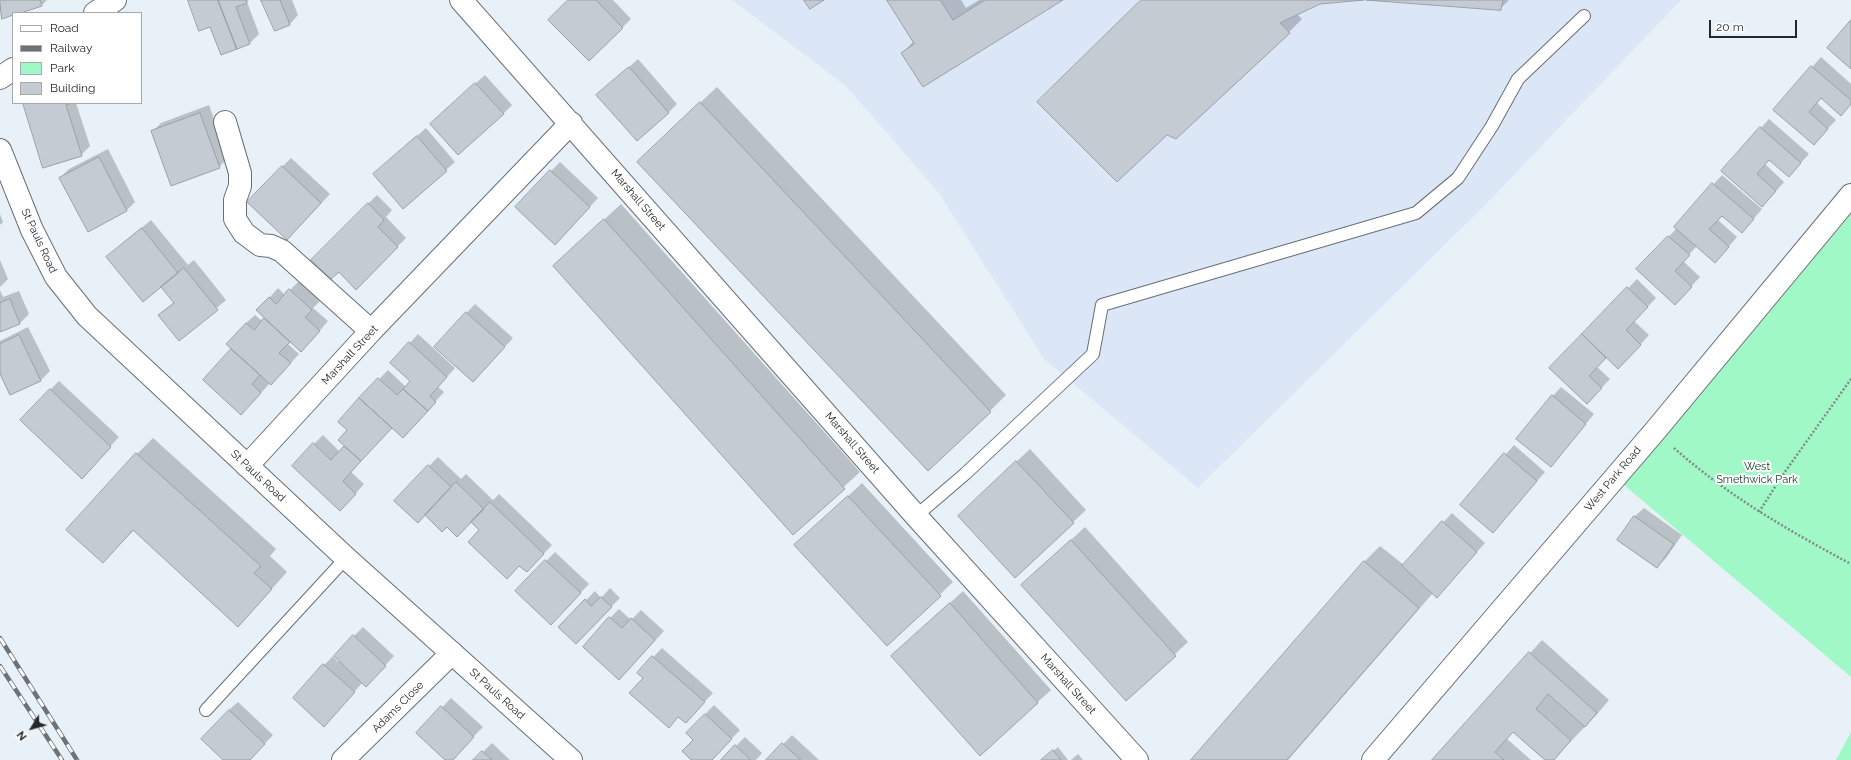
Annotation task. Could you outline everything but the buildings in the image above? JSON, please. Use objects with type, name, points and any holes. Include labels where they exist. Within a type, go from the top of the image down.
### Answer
[{"type":"street","points":[[97,12],[115,0]]},
{"type":"street","name":"Marshall Street","points":[[461,0],[916,516],[1137,760]]},
{"type":"street","points":[[0,78],[12,70]]},
{"type":"street","points":[[225,122],[240,173],[240,186],[236,200],[234,219],[244,233],[260,245],[271,246],[282,251],[372,331]]},
{"type":"street","name":"Marshall Street","points":[[246,466],[372,331],[571,123]]},
{"type":"street","name":"St Pauls Road","points":[[0,150],[32,230],[53,270],[87,316],[346,558],[571,760]]},
{"type":"street","name":"West Park Road","points":[[1373,760],[1654,430],[1851,195]]},
{"type":"street","name":"Adams Close","points":[[343,760],[452,653]]},
{"type":"lane","points":[[916,516],[965,474],[1092,354],[1102,305],[1416,213],[1458,178],[1492,126],[1518,79],[1584,16]]},
{"type":"lane","points":[[206,710],[346,558]]},
{"type":"path","points":[[1759,512],[1782,476],[1851,379]]},
{"type":"path","points":[[1654,430],[1688,461],[1759,512],[1790,531],[1851,564]]},
{"type":"shaded area","points":[[732,0],[1681,0],[1490,200],[1198,488],[1044,359],[939,193],[846,86]]},
{"type":"green space","name":"West Smethwick Park","points":[[1851,214],[1851,677],[1624,485]]},
{"type":"green space","points":[[1851,732],[1851,760],[1836,760]]},
{"type":"railway","points":[[0,638],[77,760]]},
{"type":"railway","points":[[0,666],[62,760]]}]
